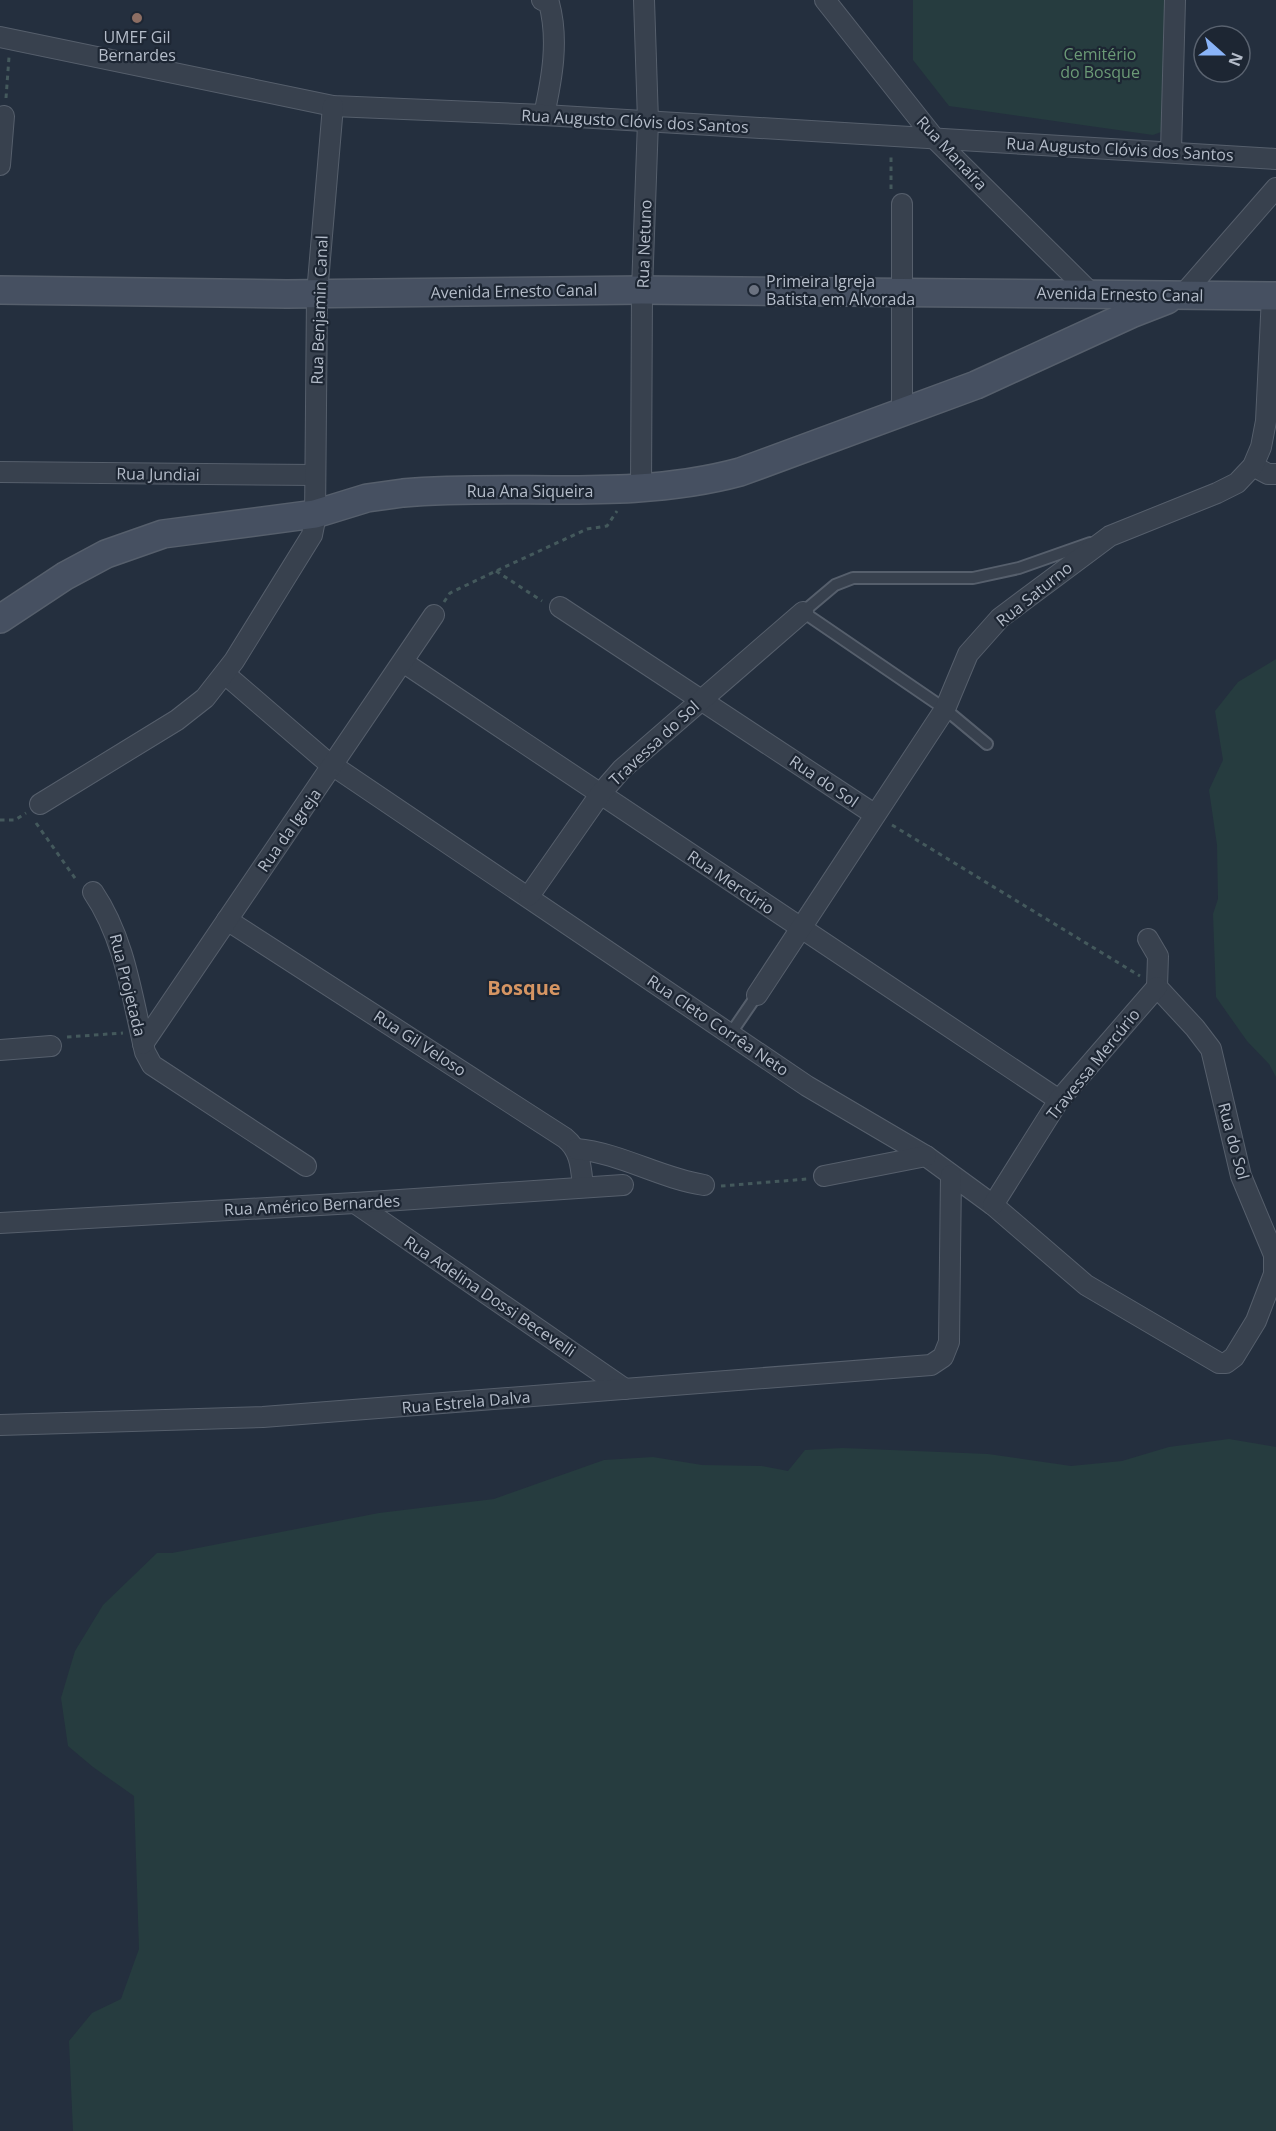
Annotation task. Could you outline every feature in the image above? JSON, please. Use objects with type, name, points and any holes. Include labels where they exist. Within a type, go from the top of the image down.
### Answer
[{"type":"street","points":[[543,0],[549,3],[554,20],[553,77],[544,115]]},
{"type":"street","name":"Rua Netuno","points":[[630,490],[642,290],[648,121],[644,0]]},
{"type":"street","name":"Rua Manaíra","points":[[825,0],[935,139],[1092,294]]},
{"type":"street","points":[[1171,151],[1175,0]]},
{"type":"street","name":"Rua Augusto Clóvis dos Santos","points":[[6,39],[187,74],[333,106],[544,115],[1276,159]]},
{"type":"street","name":"Rua Benjamin Canal","points":[[34,812],[177,720],[205,698],[225,674],[308,543],[314,526],[315,514],[317,294],[333,106]]},
{"type":"street","points":[[0,165],[4,116]]},
{"type":"street","points":[[1182,296],[1276,188]]},
{"type":"street","points":[[897,198],[902,292],[902,413]]},
{"type":"street","name":"Avenida Ernesto Canal","points":[[0,290],[317,294],[642,290],[1274,296]]},
{"type":"street","name":"Avenida Ernesto Canal","points":[[1028,293],[1058,301],[1082,321],[1182,296]]},
{"type":"street","points":[[1082,321],[1107,322],[1109,307],[1103,298],[1092,294]]},
{"type":"street","name":"Rua Saturno","points":[[757,994],[945,709],[968,654],[1000,618],[1110,536],[1217,493],[1237,483],[1252,466],[1261,447],[1266,421],[1274,296]]},
{"type":"street","name":"Rua Ana Siqueira","points":[[0,619],[65,576],[106,554],[163,534],[315,514],[367,498],[422,491],[630,490],[703,481],[740,472],[976,385],[1060,347],[1082,321]]},
{"type":"street","points":[[1252,466],[1268,474],[1276,474]]},
{"type":"street","name":"Rua Jundiai","points":[[0,472],[315,476]]},
{"type":"street","name":"Rua do Sol","points":[[560,607],[874,814]]},
{"type":"street","name":"Travessa do Sol","points":[[529,896],[601,793],[622,769],[803,612]]},
{"type":"street","name":"Rua da Igreja","points":[[143,1044],[334,766],[434,615]]},
{"type":"street","name":"Rua Mercúrio","points":[[403,662],[1059,1100]]},
{"type":"street","name":"Rua Cleto Corrêa Neto","points":[[225,674],[334,766],[807,1086],[926,1156],[993,1205],[1086,1285],[1219,1363]]},
{"type":"street","name":"Rua Projetada","points":[[93,891],[105,909],[120,948],[143,1044]]},
{"type":"street","name":"Rua Gil Veloso","points":[[227,920],[558,1133],[576,1149]]},
{"type":"street","points":[[1148,939],[1158,956],[1157,987]]},
{"type":"street","name":"Rua do Sol","points":[[1157,987],[1196,1028],[1211,1049],[1241,1176],[1274,1255],[1274,1274],[1256,1321],[1234,1357],[1226,1363],[1219,1363]]},
{"type":"street","name":"Travessa Mercúrio","points":[[993,1205],[1059,1100],[1157,987]]},
{"type":"street","points":[[143,1044],[148,1059],[156,1070],[306,1166]]},
{"type":"street","points":[[0,1050],[51,1046]]},
{"type":"street","points":[[583,1187],[576,1149],[603,1153],[670,1178],[704,1185]]},
{"type":"street","points":[[824,1176],[926,1156]]},
{"type":"street","name":"Rua Estrela Dalva","points":[[0,1425],[263,1417],[931,1365],[944,1358],[949,1342],[951,1175]]},
{"type":"street","name":"Rua Américo Bernardes","points":[[0,1223],[623,1185]]},
{"type":"street","name":"Rua Adelina Dossi Becevelli","points":[[355,1203],[625,1389]]},
{"type":"lane","name":"Travessa do Sol","points":[[803,612],[836,585],[853,578],[973,579],[1019,568],[1110,536]]},
{"type":"lane","points":[[803,612],[945,709],[987,744]]},
{"type":"lane","name":"Rua Saturno","points":[[730,1033],[757,994]]},
{"type":"path","points":[[4,116],[6,39]]},
{"type":"path","points":[[891,145],[897,198]]},
{"type":"path","points":[[450,593],[587,529],[607,526],[630,490]]},
{"type":"path","points":[[496,572],[548,604],[560,607]]},
{"type":"path","points":[[0,820],[15,820],[34,812],[80,884],[93,891]]},
{"type":"path","name":"Rua do Sol","points":[[874,814],[1157,987]]},
{"type":"path","points":[[704,1185],[794,1182],[824,1176]]},
{"type":"green space","name":"Cemitério do Bosque","points":[[913,0],[1167,0],[1165,125],[1161,132],[1153,135],[949,106],[913,60]]},
{"type":"green space","points":[[1276,659],[1276,1077],[1269,1064],[1247,1041],[1216,997],[1213,914],[1218,899],[1217,845],[1209,790],[1223,760],[1215,711],[1238,682]]},
{"type":"green space","points":[[1229,1439],[1276,1447],[1276,2131],[73,2131],[69,2041],[92,2013],[121,1999],[139,1949],[134,1796],[68,1746],[61,1698],[75,1651],[103,1605],[157,1553],[172,1553],[379,1513],[494,1499],[604,1460],[653,1457],[702,1465],[762,1466],[788,1471],[805,1450],[843,1448],[988,1454],[1071,1466],[1122,1461],[1169,1447]]},
{"type":"place","name":"UMEF Gil Bernardes","points":[[137,18]]},
{"type":"place","name":"Primeira Igreja Batista em Alvorada","points":[[754,290]]},
{"type":"district","name":"Bosque","points":[[524,988]]}]
